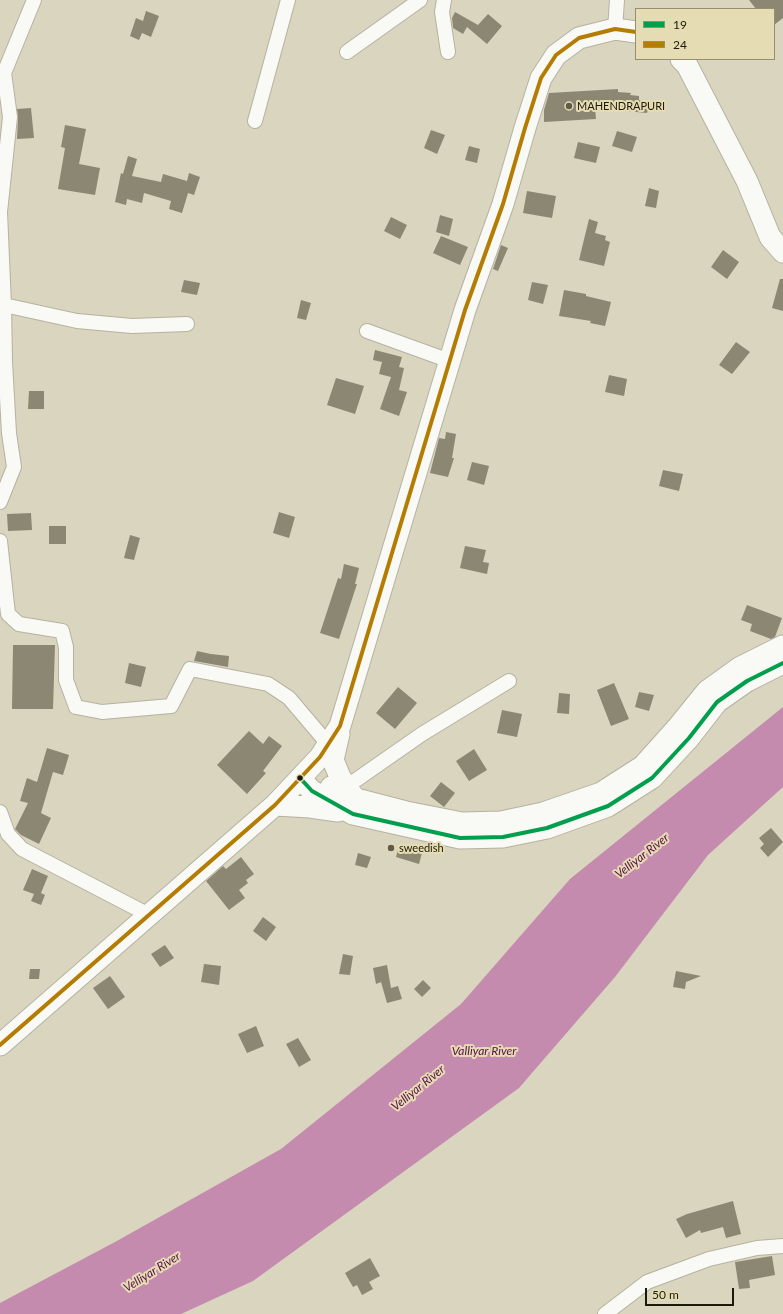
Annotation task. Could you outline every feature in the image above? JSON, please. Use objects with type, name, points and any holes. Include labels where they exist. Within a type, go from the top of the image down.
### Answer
[{"type":"highway","points":[[352,800],[340,778],[333,760],[340,726],[465,310],[503,204],[541,78],[556,55],[579,38],[615,29],[635,32]]},
{"type":"highway","points":[[682,60],[687,65],[744,174],[770,237],[783,252]]},
{"type":"highway","points":[[275,805],[310,807],[352,800],[462,823],[501,822],[543,813],[601,793],[642,766],[678,728],[707,691],[739,668],[783,646]]},
{"type":"highway","points":[[305,773],[352,800],[460,838],[503,837],[547,828],[608,806],[652,778],[689,738],[717,702],[746,681],[783,663]]},
{"type":"highway","points":[[0,1044],[275,805],[320,757],[340,726]]},
{"type":"street","points":[[0,502],[14,467],[9,433],[5,362],[0,212],[10,117],[4,73],[34,0]]},
{"type":"street","points":[[255,121],[288,0]]},
{"type":"street","points":[[347,52],[420,0]]},
{"type":"street","points":[[444,0],[442,12],[448,52]]},
{"type":"street","points":[[615,29],[617,0]]},
{"type":"street","points":[[4,305],[77,321],[132,326],[187,324]]},
{"type":"street","points":[[367,331],[450,361]]},
{"type":"street","points":[[0,541],[8,614],[19,624],[62,631],[66,647],[66,680],[76,707],[102,712],[171,706],[190,669],[268,684],[288,698],[328,744]]},
{"type":"street","points":[[352,800],[422,734],[508,681]]},
{"type":"street","points":[[0,812],[8,834],[22,849],[149,915]]},
{"type":"street","points":[[605,1314],[647,1282],[710,1259],[757,1248],[783,1246]]},
{"type":"water","name":"Valliyar River","points":[[783,707],[783,787],[708,855],[615,977],[519,1088],[253,1281],[181,1314],[0,1314],[0,1303],[115,1242],[281,1149],[461,1004],[570,879]]},
{"type":"building","points":[[749,0],[783,0],[783,18],[775,24],[775,8],[755,8]]},
{"type":"building","points":[[146,11],[159,16],[151,37],[142,33],[139,40],[130,36],[136,18],[143,21]]},
{"type":"building","points":[[455,12],[478,25],[488,14],[502,26],[487,44],[467,27],[463,34],[453,28],[452,18]]},
{"type":"building","name":"MAHENDRAPURI","points":[[618,89],[618,92],[631,93],[630,95],[639,96],[639,100],[650,102],[647,113],[595,108],[596,119],[544,122],[544,110],[549,93]]},
{"type":"building","points":[[31,108],[34,138],[17,139],[17,109]]},
{"type":"building","points":[[65,125],[86,129],[79,164],[100,168],[95,195],[58,189],[65,148],[61,147]]},
{"type":"building","points":[[431,130],[445,135],[437,154],[424,148]]},
{"type":"building","points":[[617,131],[637,137],[632,152],[612,146]]},
{"type":"building","points":[[578,142],[600,147],[596,163],[574,158]]},
{"type":"building","points":[[469,146],[480,149],[477,163],[465,160]]},
{"type":"building","points":[[128,156],[137,159],[132,176],[161,182],[163,174],[187,181],[189,173],[200,177],[194,195],[188,193],[182,213],[169,209],[171,201],[144,193],[142,203],[127,199],[126,205],[115,202],[121,173],[123,174]]},
{"type":"building","points":[[649,188],[659,191],[656,208],[645,206]]},
{"type":"building","points":[[527,191],[556,196],[552,218],[523,213]]},
{"type":"building","points":[[440,215],[453,219],[449,236],[436,232]]},
{"type":"building","points":[[391,217],[407,225],[400,239],[384,231]]},
{"type":"building","points":[[589,219],[598,222],[595,233],[606,236],[605,240],[610,242],[604,266],[579,260]]},
{"type":"building","points":[[441,236],[468,247],[460,265],[433,253]]},
{"type":"building","points":[[501,245],[508,248],[498,271],[493,269]]},
{"type":"building","points":[[723,250],[739,262],[727,279],[711,267]]},
{"type":"building","points":[[780,279],[783,279],[783,311],[772,308]]},
{"type":"building","points":[[184,280],[200,283],[197,295],[181,292]]},
{"type":"building","points":[[532,282],[548,285],[543,304],[528,300]]},
{"type":"building","points":[[564,290],[586,294],[586,296],[611,302],[605,326],[590,323],[591,321],[559,316]]},
{"type":"building","points":[[301,300],[311,303],[306,320],[297,318]]},
{"type":"building","points":[[736,342],[750,352],[732,374],[719,365]]},
{"type":"building","points":[[375,350],[402,357],[399,367],[404,368],[399,390],[407,392],[399,416],[380,409],[391,377],[379,374],[382,362],[373,360]]},
{"type":"building","points":[[609,375],[627,379],[624,396],[605,392]]},
{"type":"building","points":[[336,378],[364,386],[355,414],[327,405]]},
{"type":"building","points":[[29,391],[44,391],[44,409],[28,409]]},
{"type":"building","points":[[446,432],[456,434],[452,458],[454,458],[448,477],[430,473],[439,438],[445,439]]},
{"type":"building","points":[[472,462],[489,466],[484,485],[467,480]]},
{"type":"building","points":[[663,470],[683,474],[679,491],[659,486]]},
{"type":"building","points":[[279,512],[295,517],[289,538],[273,533]]},
{"type":"building","points":[[31,513],[32,530],[8,531],[7,514]]},
{"type":"building","points":[[49,526],[66,526],[66,544],[49,544]]},
{"type":"building","points":[[130,535],[140,538],[134,560],[124,558]]},
{"type":"building","points":[[465,546],[486,550],[483,562],[489,563],[487,574],[460,568]]},
{"type":"building","points":[[344,564],[359,568],[355,584],[357,584],[339,639],[320,633],[338,578],[341,579]]},
{"type":"building","points":[[747,605],[782,618],[775,637],[771,639],[750,631],[752,624],[741,620]]},
{"type":"building","points":[[13,645],[55,645],[53,709],[12,709]]},
{"type":"building","points":[[197,651],[229,656],[228,667],[194,661]]},
{"type":"building","points":[[129,663],[146,667],[141,687],[125,683]]},
{"type":"building","points":[[614,683],[629,719],[611,726],[597,690]]},
{"type":"building","points":[[398,687],[417,703],[395,729],[376,713]]},
{"type":"building","points":[[639,692],[654,695],[649,711],[635,707]]},
{"type":"building","points":[[559,693],[570,694],[569,714],[557,713]]},
{"type":"building","points":[[502,710],[522,714],[517,737],[497,733]]},
{"type":"building","points":[[249,731],[263,744],[269,736],[282,746],[263,771],[266,773],[247,794],[217,765]]},
{"type":"building","points":[[47,748],[69,755],[63,775],[53,772],[41,813],[51,818],[39,844],[21,835],[15,829],[28,803],[20,801],[27,778],[37,782]]},
{"type":"building","points":[[474,749],[487,770],[469,781],[456,761]]},
{"type":"building","points":[[441,782],[455,793],[444,807],[430,796]]},
{"type":"building","points":[[771,828],[783,842],[768,857],[760,848],[764,844],[759,838]]},
{"type":"building","points":[[399,846],[422,853],[419,864],[396,857]]},
{"type":"building","points":[[358,853],[371,857],[367,868],[355,865]]},
{"type":"building","points":[[241,857],[254,874],[246,880],[248,883],[239,890],[245,898],[229,910],[206,881],[223,866],[226,869]]},
{"type":"building","points":[[32,869],[48,876],[41,893],[45,895],[41,905],[31,901],[34,894],[23,890]]},
{"type":"building","points":[[263,917],[276,927],[266,941],[253,931]]},
{"type":"building","points":[[165,945],[174,958],[160,967],[151,954]]},
{"type":"building","points":[[343,954],[353,956],[350,975],[339,974]]},
{"type":"building","points":[[204,964],[221,966],[219,985],[201,982]]},
{"type":"building","points":[[387,965],[391,988],[398,986],[402,999],[387,1003],[381,982],[376,984],[373,968]]},
{"type":"building","points":[[30,969],[40,969],[39,979],[29,979]]},
{"type":"building","points":[[676,971],[701,976],[686,982],[685,989],[673,987]]},
{"type":"building","points":[[110,976],[125,997],[108,1009],[93,988]]},
{"type":"building","points":[[423,980],[431,988],[422,997],[414,989]]},
{"type":"building","points":[[256,1026],[264,1046],[247,1053],[238,1034]]},
{"type":"building","points":[[298,1038],[311,1060],[299,1067],[286,1044]]},
{"type":"building","points":[[733,1201],[741,1234],[726,1238],[723,1227],[701,1233],[700,1230],[686,1238],[676,1219],[687,1214]]},
{"type":"building","points":[[772,1256],[775,1275],[749,1280],[750,1288],[739,1289],[735,1262]]},
{"type":"building","points":[[370,1258],[380,1276],[369,1282],[373,1289],[362,1295],[357,1285],[353,1287],[345,1273]]},
{"type":"transit line","name":"24","points":[[0,1045],[275,805],[320,757],[340,726],[465,310],[503,204],[541,78],[556,55],[579,38],[615,29],[635,32]]},
{"type":"transit line","name":"19","points":[[300,778],[312,791],[353,814],[460,838],[503,837],[547,828],[608,806],[652,778],[689,738],[717,702],[747,681],[783,663]]},
{"type":"place","name":"MAHENDRAPURI","points":[[569,106]]},
{"type":"place","name":"sweedish","points":[[391,848]]},
{"type":"water label","name":"Velliyar River","points":[[642,856]]},
{"type":"water label","name":"Velliyar River","points":[[418,1088]]},
{"type":"water label","name":"Velliyar River","points":[[152,1272]]}]
